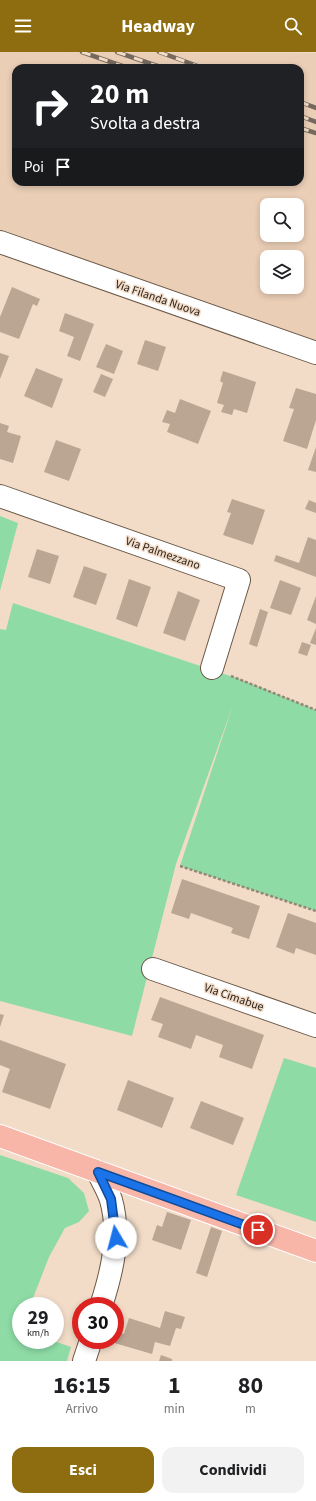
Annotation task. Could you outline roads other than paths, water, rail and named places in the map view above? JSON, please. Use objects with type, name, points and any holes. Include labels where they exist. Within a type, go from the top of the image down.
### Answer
[{"type":"main road","points":[[0,1136],[316,1251]]},
{"type":"street","name":"Via Filanda Nuova","points":[[0,242],[316,353]]},
{"type":"street","name":"Via Palmezzano","points":[[0,496],[239,580],[212,668]]},
{"type":"street","name":"Via Cimabue","points":[[153,969],[316,1026]]},
{"type":"street","points":[[98,1172],[111,1199],[116,1238],[107,1290],[104,1297]]},
{"type":"street","points":[[84,1361],[87,1349]]},
{"type":"railway","points":[[82,52],[116,64]]},
{"type":"railway","points":[[117,52],[152,64]]},
{"type":"railway","points":[[159,52],[192,64]]},
{"type":"railway","points":[[304,104],[316,108]]},
{"type":"railway","points":[[304,118],[316,122]]},
{"type":"railway","points":[[304,129],[316,133]]}]
